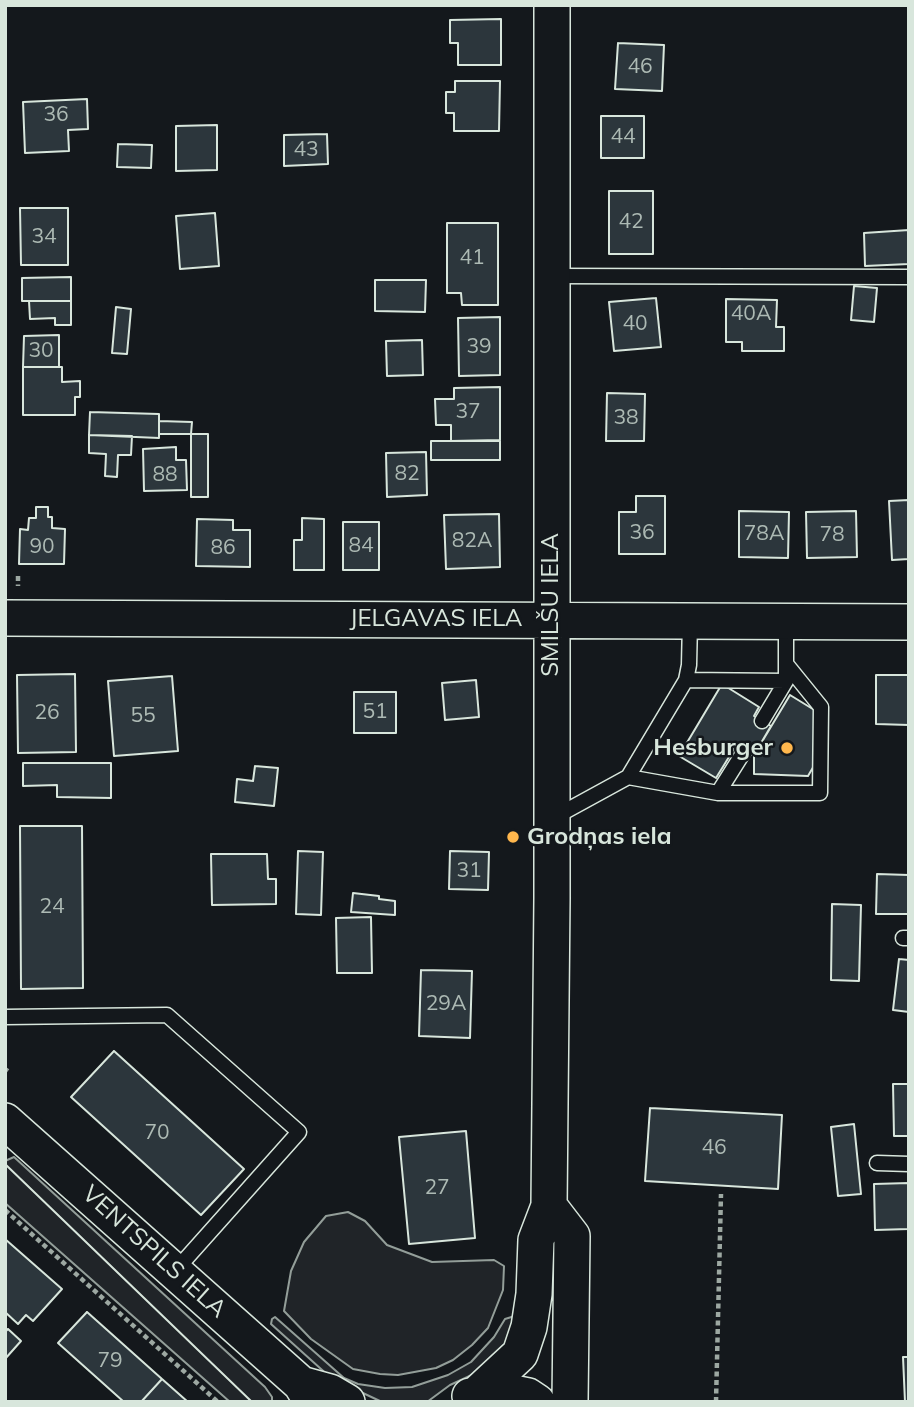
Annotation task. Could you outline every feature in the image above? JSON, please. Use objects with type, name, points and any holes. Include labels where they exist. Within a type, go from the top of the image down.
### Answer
[{"type":"street","name":"SMILŠU IELA","points":[[469,1398],[520,1354],[529,1327],[534,1294],[536,1240],[549,1206],[552,5]]},
{"type":"street","name":"JELGAVAS IELA","points":[[5,618],[909,622]]},
{"type":"street","name":"VENTSPILS IELA","points":[[5,1121],[175,1271],[307,1393],[330,1392],[347,1402]]},
{"type":"street","points":[[549,1206],[572,1237],[570,1402]]},
{"type":"street","points":[[469,1398],[503,1391],[528,1396],[537,1402]]},
{"type":"lane","points":[[550,276],[909,278]]},
{"type":"lane","points":[[762,720],[786,681],[786,621]]},
{"type":"lane","points":[[552,819],[628,777],[686,680],[690,622]]},
{"type":"lane","points":[[628,777],[718,793],[820,793],[821,707],[787,665]]},
{"type":"lane","points":[[686,680],[786,681]]},
{"type":"lane","points":[[718,793],[745,750]]},
{"type":"lane","points":[[5,1017],[167,1015],[299,1132],[175,1271]]},
{"type":"lane","points":[[877,1163],[909,1164]]},
{"type":"path","points":[[716,1402],[721,1194]]},
{"type":"path","points":[[5,1210],[218,1402]]},
{"type":"shaded area","points":[[14,1157],[265,1387],[272,1397],[272,1402],[230,1402],[5,1203],[5,1161]]},
{"type":"shaded area","points":[[348,1212],[365,1221],[387,1245],[432,1262],[494,1260],[504,1266],[503,1290],[488,1328],[472,1345],[453,1360],[436,1368],[398,1375],[380,1374],[353,1369],[311,1339],[284,1311],[291,1271],[304,1242],[326,1216]]},
{"type":"shaded area","points":[[518,1315],[513,1340],[487,1368],[450,1385],[427,1402],[382,1402],[331,1378],[271,1324],[275,1317],[344,1378],[358,1384],[385,1388],[412,1387],[448,1375],[471,1362],[494,1337],[505,1319]]},
{"type":"building","points":[[501,19],[501,65],[458,65],[458,43],[450,43],[450,20]]},
{"type":"building","points":[[618,43],[664,45],[662,91],[615,89]]},
{"type":"building","points":[[455,81],[500,81],[499,131],[454,131],[454,113],[446,113],[446,92],[455,92]]},
{"type":"building","points":[[87,99],[88,129],[68,130],[69,151],[25,153],[23,102]]},
{"type":"building","points":[[601,116],[644,116],[644,158],[601,158]]},
{"type":"building","points":[[217,125],[217,170],[176,171],[176,126]]},
{"type":"building","points":[[327,134],[328,164],[284,166],[284,135]]},
{"type":"building","points":[[118,144],[152,145],[151,168],[117,167]]},
{"type":"building","points":[[609,191],[653,191],[653,254],[609,254]]},
{"type":"building","points":[[20,208],[68,208],[68,265],[21,265]]},
{"type":"building","points":[[215,213],[219,266],[180,269],[176,216]]},
{"type":"building","points":[[447,223],[498,223],[498,305],[462,305],[461,293],[447,293]]},
{"type":"building","points":[[909,230],[909,264],[865,266],[864,233]]},
{"type":"building","points":[[71,277],[71,301],[22,301],[22,278]]},
{"type":"building","points":[[375,280],[426,280],[425,312],[375,311]]},
{"type":"building","points":[[854,286],[877,288],[874,322],[851,320]]},
{"type":"building","points":[[656,298],[661,347],[614,351],[609,302]]},
{"type":"building","points":[[726,299],[777,300],[776,327],[784,327],[784,351],[742,351],[742,342],[726,342]]},
{"type":"building","points":[[29,301],[71,301],[71,325],[55,325],[55,318],[30,319]]},
{"type":"building","points":[[116,307],[131,309],[127,354],[112,353]]},
{"type":"building","points":[[500,317],[500,375],[459,376],[458,318]]},
{"type":"building","points":[[59,335],[59,367],[23,367],[24,336]]},
{"type":"building","points":[[422,340],[423,375],[387,376],[386,341]]},
{"type":"building","points":[[23,367],[62,367],[62,382],[80,381],[80,397],[75,397],[75,415],[23,415]]},
{"type":"building","points":[[500,387],[500,440],[451,441],[451,425],[436,425],[435,399],[454,399],[454,388]]},
{"type":"building","points":[[607,393],[645,394],[644,441],[606,441]]},
{"type":"building","points":[[90,412],[159,414],[159,438],[89,435]]},
{"type":"building","points":[[159,421],[192,422],[191,434],[159,434]]},
{"type":"building","points":[[191,434],[208,434],[208,497],[191,497]]},
{"type":"building","points":[[89,435],[132,436],[131,455],[118,455],[117,477],[105,476],[106,454],[89,453]]},
{"type":"building","points":[[431,441],[500,441],[500,460],[431,460]]},
{"type":"building","points":[[176,447],[176,460],[186,460],[187,490],[144,491],[143,449]]},
{"type":"building","points":[[426,452],[427,495],[387,497],[386,453]]},
{"type":"building","points":[[636,496],[665,496],[665,554],[619,554],[619,512],[636,512]]},
{"type":"building","points":[[909,500],[909,559],[892,560],[889,501]]},
{"type":"building","points":[[36,507],[48,507],[52,528],[65,529],[64,564],[19,564],[20,529],[28,530],[29,518],[36,518]]},
{"type":"building","points":[[739,511],[789,512],[788,558],[739,557]]},
{"type":"building","points":[[856,511],[857,557],[807,558],[806,512]]},
{"type":"building","points":[[499,514],[500,567],[446,569],[444,515]]},
{"type":"building","points":[[302,518],[324,519],[324,570],[294,570],[294,540],[302,540]]},
{"type":"building","points":[[197,519],[233,520],[233,530],[250,530],[250,567],[196,566]]},
{"type":"building","points":[[343,522],[379,522],[379,570],[343,570]]},
{"type":"building","points":[[75,674],[76,752],[18,753],[17,675]]},
{"type":"building","points":[[876,675],[909,675],[909,725],[876,724]]},
{"type":"building","points":[[172,676],[178,751],[114,756],[108,681]]},
{"type":"building","points":[[476,680],[479,717],[445,720],[442,683]]},
{"type":"building","points":[[722,684],[759,707],[754,716],[771,726],[754,755],[737,744],[716,778],[679,756]]},
{"type":"building","points":[[354,692],[396,692],[396,733],[354,733]]},
{"type":"building","points":[[790,695],[816,711],[815,764],[808,776],[754,774],[754,755]]},
{"type":"building","points":[[23,763],[111,763],[111,798],[57,797],[57,785],[23,786]]},
{"type":"building","points":[[255,766],[278,768],[274,806],[235,802],[237,779],[253,781]]},
{"type":"building","points":[[20,826],[82,826],[83,988],[21,989]]},
{"type":"building","points":[[298,851],[323,852],[321,915],[296,914]]},
{"type":"building","points":[[450,851],[489,852],[488,890],[449,889]]},
{"type":"building","points":[[211,854],[267,854],[268,879],[276,879],[276,904],[212,905]]},
{"type":"building","points":[[877,874],[909,875],[909,914],[876,914]]},
{"type":"building","points":[[353,893],[395,901],[395,915],[351,912]]},
{"type":"building","points":[[832,904],[861,905],[859,981],[831,980]]},
{"type":"building","points":[[371,917],[372,973],[337,973],[336,918]]},
{"type":"building","points":[[899,959],[909,960],[909,1012],[893,1010]]},
{"type":"building","points":[[421,970],[472,971],[470,1038],[419,1036]]},
{"type":"building","points":[[114,1051],[244,1169],[201,1215],[71,1097]]},
{"type":"building","points":[[893,1084],[909,1084],[909,1136],[894,1136]]},
{"type":"building","points":[[650,1108],[782,1115],[778,1189],[645,1181]]},
{"type":"building","points":[[854,1124],[861,1194],[838,1196],[831,1127]]},
{"type":"building","points":[[466,1131],[475,1238],[409,1244],[399,1137]]},
{"type":"building","points":[[909,1183],[909,1229],[875,1230],[874,1184]]},
{"type":"building","points":[[5,1239],[62,1289],[33,1321],[26,1315],[18,1324],[5,1312]]},
{"type":"building","points":[[87,1312],[162,1379],[141,1402],[124,1402],[58,1343]]},
{"type":"building","points":[[8,1329],[21,1341],[5,1359],[5,1332]]},
{"type":"building","points":[[903,1357],[909,1357],[909,1402],[905,1402]]},
{"type":"building","points":[[162,1379],[188,1402],[141,1402]]},
{"type":"tram line","points":[[5,1164],[252,1402]]},
{"type":"place","name":"Hesburger","points":[[787,748]]},
{"type":"place","name":"Grodņas iela","points":[[513,837]]}]
